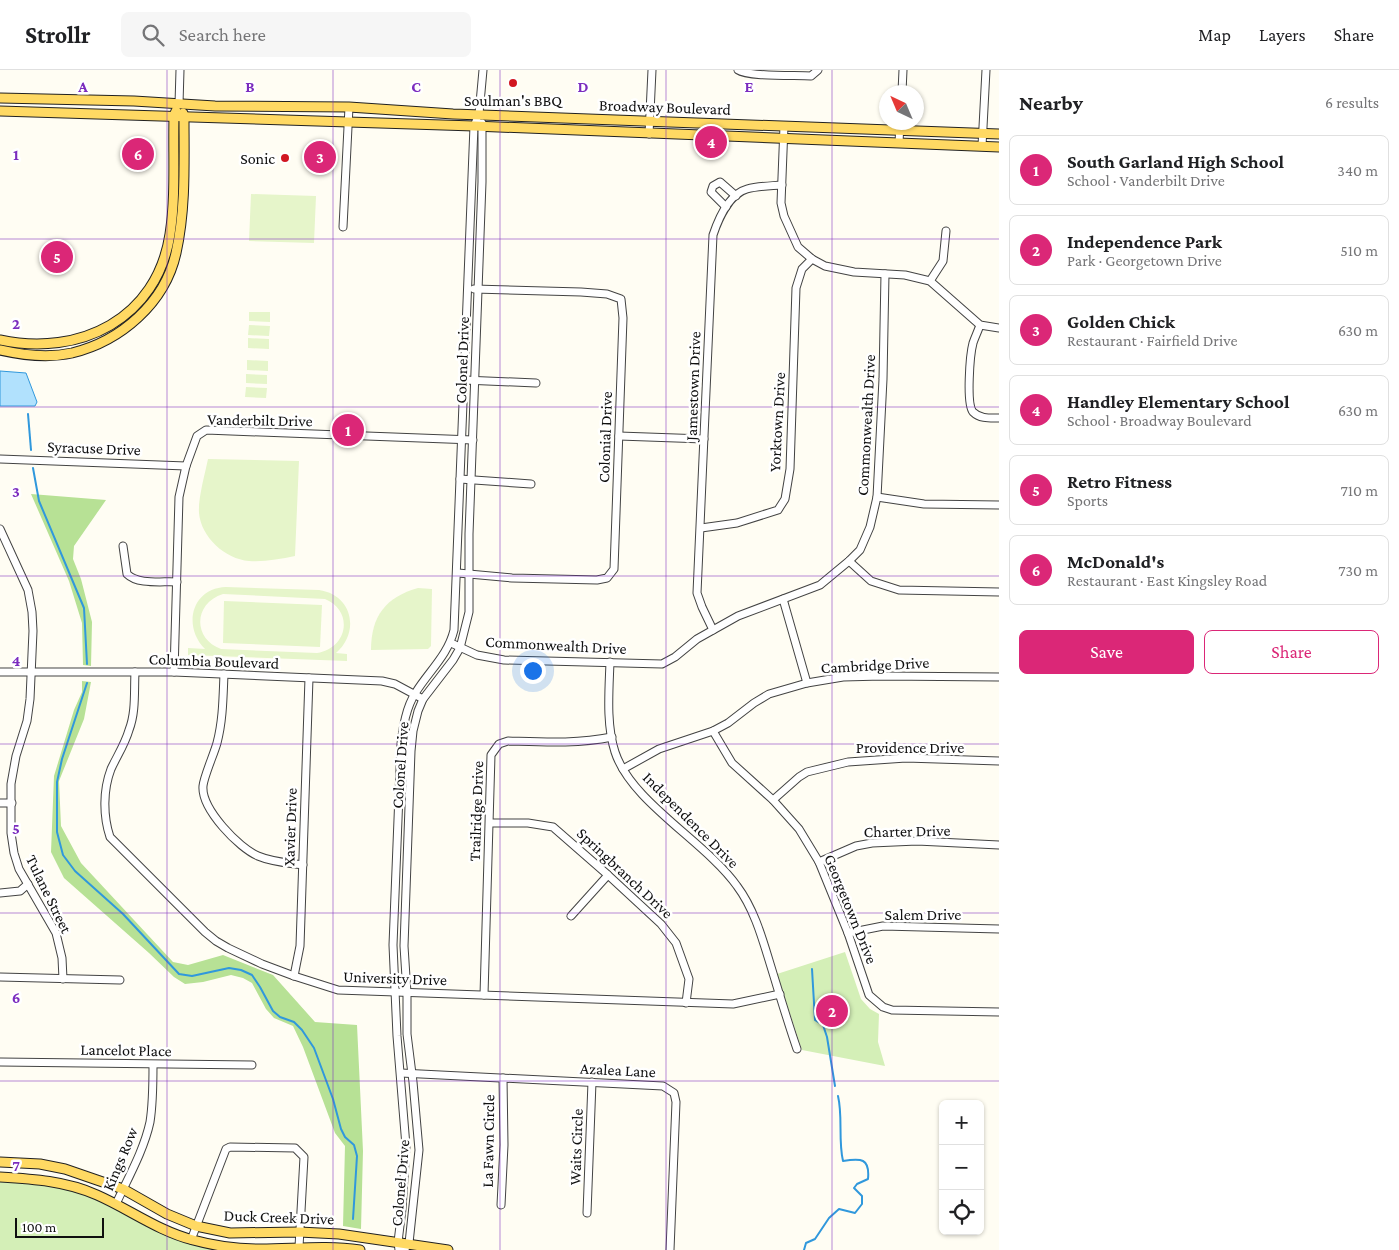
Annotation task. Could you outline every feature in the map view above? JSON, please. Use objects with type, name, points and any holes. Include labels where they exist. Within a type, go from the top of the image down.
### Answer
[{"type":"main road","name":"Broadway Boulevard","points":[[0,98],[349,108],[784,126],[879,127]]},
{"type":"main road","points":[[0,340],[17,343],[49,344],[70,342],[99,332],[116,322],[134,308],[149,290],[160,271],[170,234],[173,193],[174,116],[179,104]]},
{"type":"main road","points":[[0,350],[42,355],[71,353],[99,343],[124,330],[140,316],[163,286],[176,255],[183,213],[184,117],[179,104]]},
{"type":"main road","points":[[256,106],[256,119]]},
{"type":"main road","name":"Broadway Boulevard","points":[[0,111],[999,146]]},
{"type":"main road","points":[[402,124],[403,111]]},
{"type":"main road","points":[[562,130],[563,118]]},
{"type":"main road","name":"Broadway Boulevard","points":[[924,129],[999,134]]},
{"type":"main road","name":"Duck Creek Drive","points":[[0,1162],[21,1162],[48,1166],[99,1180],[196,1226],[230,1233],[299,1232],[339,1234],[399,1246],[448,1250]]},
{"type":"main road","name":"Duck Creek Drive","points":[[0,1177],[64,1183],[95,1194],[161,1228],[191,1240],[228,1248],[300,1247],[360,1250]]},
{"type":"street","points":[[179,104],[180,70]]},
{"type":"street","name":"Colonel Drive","points":[[399,1246],[406,1152],[395,993],[394,920],[401,744],[403,724],[414,694],[451,643],[454,630],[458,573],[467,289],[479,114],[484,70]]},
{"type":"street","points":[[649,134],[652,70]]},
{"type":"street","points":[[738,70],[754,74],[811,76],[818,70]]},
{"type":"street","points":[[902,85],[903,70]]},
{"type":"street","points":[[982,146],[986,70]]},
{"type":"street","points":[[343,227],[349,108]]},
{"type":"street","points":[[784,126],[781,203],[784,216],[798,247],[812,259],[825,266],[854,272],[905,275],[930,281],[980,325],[999,328]]},
{"type":"street","name":"Colonel Drive","points":[[406,1246],[419,1150],[407,1034],[404,946],[411,752],[413,731],[423,699],[460,648],[469,612],[469,534],[478,290],[478,127]]},
{"type":"street","points":[[899,143],[900,130]]},
{"type":"street","points":[[726,207],[711,192],[714,186],[720,182],[736,196]]},
{"type":"street","name":"Jamestown Drive","points":[[713,630],[697,593],[713,235],[718,219],[726,207],[744,190],[782,185]]},
{"type":"street","points":[[930,281],[943,261],[946,231]]},
{"type":"street","name":"Yorktown Drive","points":[[701,528],[737,522],[778,510],[785,499],[790,469],[796,288],[802,269],[812,259]]},
{"type":"street","name":"Commonwealth Drive","points":[[451,643],[477,655],[504,660],[662,664],[675,657],[697,639],[738,616],[820,585],[849,561],[860,550],[870,526],[877,498],[883,379],[885,274]]},
{"type":"street","name":"Colonial Drive","points":[[458,573],[521,578],[597,580],[607,578],[614,569],[623,318],[621,299],[607,294],[467,289]]},
{"type":"street","points":[[980,325],[973,344],[970,367],[970,405],[974,412],[985,418],[999,418]]},
{"type":"street","points":[[464,380],[536,383]]},
{"type":"street","name":"Vanderbilt Drive","points":[[174,672],[179,497],[186,466],[197,436],[206,430],[473,440]]},
{"type":"street","points":[[619,436],[704,440]]},
{"type":"street","name":"Syracuse Drive","points":[[0,459],[186,466]]},
{"type":"street","points":[[460,479],[531,484]]},
{"type":"street","points":[[877,498],[924,504],[999,505]]},
{"type":"street","name":"Tulane Street","points":[[0,530],[2,538],[28,590],[32,612],[32,673],[27,721],[13,770],[11,833],[19,869],[56,933],[62,958],[63,979]]},
{"type":"street","points":[[123,546],[126,574],[131,578],[142,581],[177,582]]},
{"type":"street","points":[[849,561],[871,581],[899,590],[999,592]]},
{"type":"street","points":[[782,599],[807,683]]},
{"type":"street","name":"Independence Drive","points":[[610,662],[609,698],[612,736],[616,753],[623,769],[639,790],[724,869],[738,887],[759,927],[797,1049]]},
{"type":"street","name":"Columbia Boulevard","points":[[0,672],[174,672],[382,681],[395,684],[423,699]]},
{"type":"street","name":"University Drive","points":[[135,672],[133,716],[129,731],[111,770],[104,805],[106,827],[110,837],[205,932],[228,948],[294,976],[338,990],[686,1004],[733,1004],[780,994]]},
{"type":"street","points":[[224,674],[222,723],[203,786],[205,798],[211,812],[240,843],[256,855],[271,861],[303,865]]},
{"type":"street","name":"Cambridge Drive","points":[[623,769],[658,750],[713,731],[770,694],[807,683],[843,677],[872,676],[999,677]]},
{"type":"street","name":"Xavier Drive","points":[[294,976],[300,946],[309,678]]},
{"type":"street","name":"Georgetown Drive","points":[[713,731],[732,763],[773,800],[799,829],[819,862],[848,933],[869,995],[883,1007],[892,1010],[999,1012]]},
{"type":"street","name":"Trailridge Drive","points":[[484,995],[491,755],[499,744],[508,741],[571,742],[591,741],[612,736]]},
{"type":"street","name":"Providence Drive","points":[[773,800],[799,776],[848,762],[906,758],[999,761]]},
{"type":"street","points":[[0,803],[12,803]]},
{"type":"street","name":"Springbranch Drive","points":[[490,823],[528,823],[553,826],[608,875],[661,924],[676,943],[689,979],[686,1004]]},
{"type":"street","name":"Charter Drive","points":[[819,862],[856,846],[872,843],[917,842],[999,845]]},
{"type":"street","points":[[571,916],[608,875]]},
{"type":"street","points":[[0,893],[20,892],[28,884]]},
{"type":"street","name":"Salem Drive","points":[[848,933],[883,926],[999,929]]},
{"type":"street","points":[[0,977],[120,980]]},
{"type":"street","name":"Lancelot Place","points":[[0,1062],[252,1065]]},
{"type":"street","name":"Kings Row","points":[[116,1204],[150,1123],[153,1101],[153,1065]]},
{"type":"street","name":"Azalea Lane","points":[[401,1073],[663,1086],[674,1093],[676,1102],[670,1250]]},
{"type":"street","name":"La Fawn Circle","points":[[501,1205],[504,1145],[503,1078]]},
{"type":"street","name":"Waits Circle","points":[[587,1213],[592,1082]]},
{"type":"street","points":[[191,1240],[226,1149],[230,1147],[295,1148],[304,1157],[299,1232],[300,1247]]},
{"type":"green space","points":[[251,194],[316,196],[314,243],[249,241]]},
{"type":"green space","points":[[249,312],[270,312],[270,322],[249,321]]},
{"type":"green space","points":[[249,325],[270,326],[269,336],[248,335]]},
{"type":"green space","points":[[248,338],[269,339],[269,349],[248,348]]},
{"type":"green space","points":[[247,360],[268,361],[268,371],[247,370]]},
{"type":"green space","points":[[246,374],[267,375],[267,384],[246,383]]},
{"type":"green space","points":[[246,387],[267,388],[266,398],[245,397]]},
{"type":"green space","points":[[208,459],[299,461],[295,556],[249,561],[231,556],[209,538],[204,530],[199,513]]},
{"type":"green space","points":[[31,494],[106,500],[74,546],[73,559],[81,579],[92,622],[91,666],[83,665],[82,623],[69,581]]},
{"type":"green space","points":[[226,587],[319,590],[330,593],[346,607],[349,616],[348,635],[344,644],[336,653],[347,654],[347,661],[188,655],[188,648],[205,649],[198,640],[194,630],[194,610],[198,601],[214,589]],"holes":[[[223,594],[325,599],[340,612],[343,620],[343,629],[341,637],[335,644],[327,650],[317,653],[221,649],[212,644],[205,637],[201,629],[200,621],[206,605],[213,598]]]},
{"type":"green space","points":[[418,588],[432,589],[431,646],[428,649],[371,650],[374,627],[377,618],[383,610],[397,597]]},
{"type":"green space","points":[[224,601],[322,605],[320,647],[223,643]]},
{"type":"green space","points":[[82,681],[91,682],[84,719],[59,781],[61,826],[81,863],[173,962],[188,965],[223,955],[273,975],[315,1022],[357,1025],[363,1151],[361,1229],[343,1226],[345,1146],[335,1133],[303,1047],[293,1026],[274,1018],[266,1009],[252,983],[243,978],[231,975],[185,984],[174,977],[64,878],[51,852],[54,776],[74,710],[82,692]]},
{"type":"green space","points":[[845,952],[861,999],[870,1009],[879,1014],[878,1042],[885,1066],[802,1050],[777,974]]},
{"type":"green space","points":[[0,1181],[53,1184],[93,1195],[159,1230],[233,1250],[0,1250]]},
{"type":"water","points":[[0,371],[26,373],[37,402],[35,406],[0,406]]},
{"type":"waterway","points":[[28,414],[31,450]]},
{"type":"waterway","points":[[33,468],[39,501],[84,608],[87,664]]},
{"type":"waterway","points":[[87,683],[62,759],[57,782],[57,832],[63,855],[75,871],[123,914],[179,974],[192,976],[229,968],[241,970],[252,975],[273,1011],[280,1017],[294,1022],[302,1030],[314,1048],[333,1099],[341,1129],[345,1137],[354,1145],[357,1156],[353,1219]]},
{"type":"waterway","points":[[812,969],[815,1020],[823,1025],[827,1037],[835,1086]]},
{"type":"waterway","points":[[804,1250],[806,1243],[815,1239],[829,1218],[839,1209],[855,1213],[862,1204],[862,1196],[854,1188],[857,1184],[868,1179],[866,1163],[859,1160],[843,1161],[838,1096]]},
{"type":"place","name":"Soulman's BBQ","points":[[513,83]]},
{"type":"place","name":"Handley Elementary School","points":[[711,142]]},
{"type":"place","name":"McDonald's","points":[[138,154]]},
{"type":"place","name":"Golden Chick","points":[[320,157]]},
{"type":"place","name":"Sonic","points":[[285,158]]},
{"type":"place","name":"Retro Fitness","points":[[57,257]]},
{"type":"place","name":"South Garland High School","points":[[348,430]]},
{"type":"place","name":"Independence Park","points":[[832,1011]]}]
